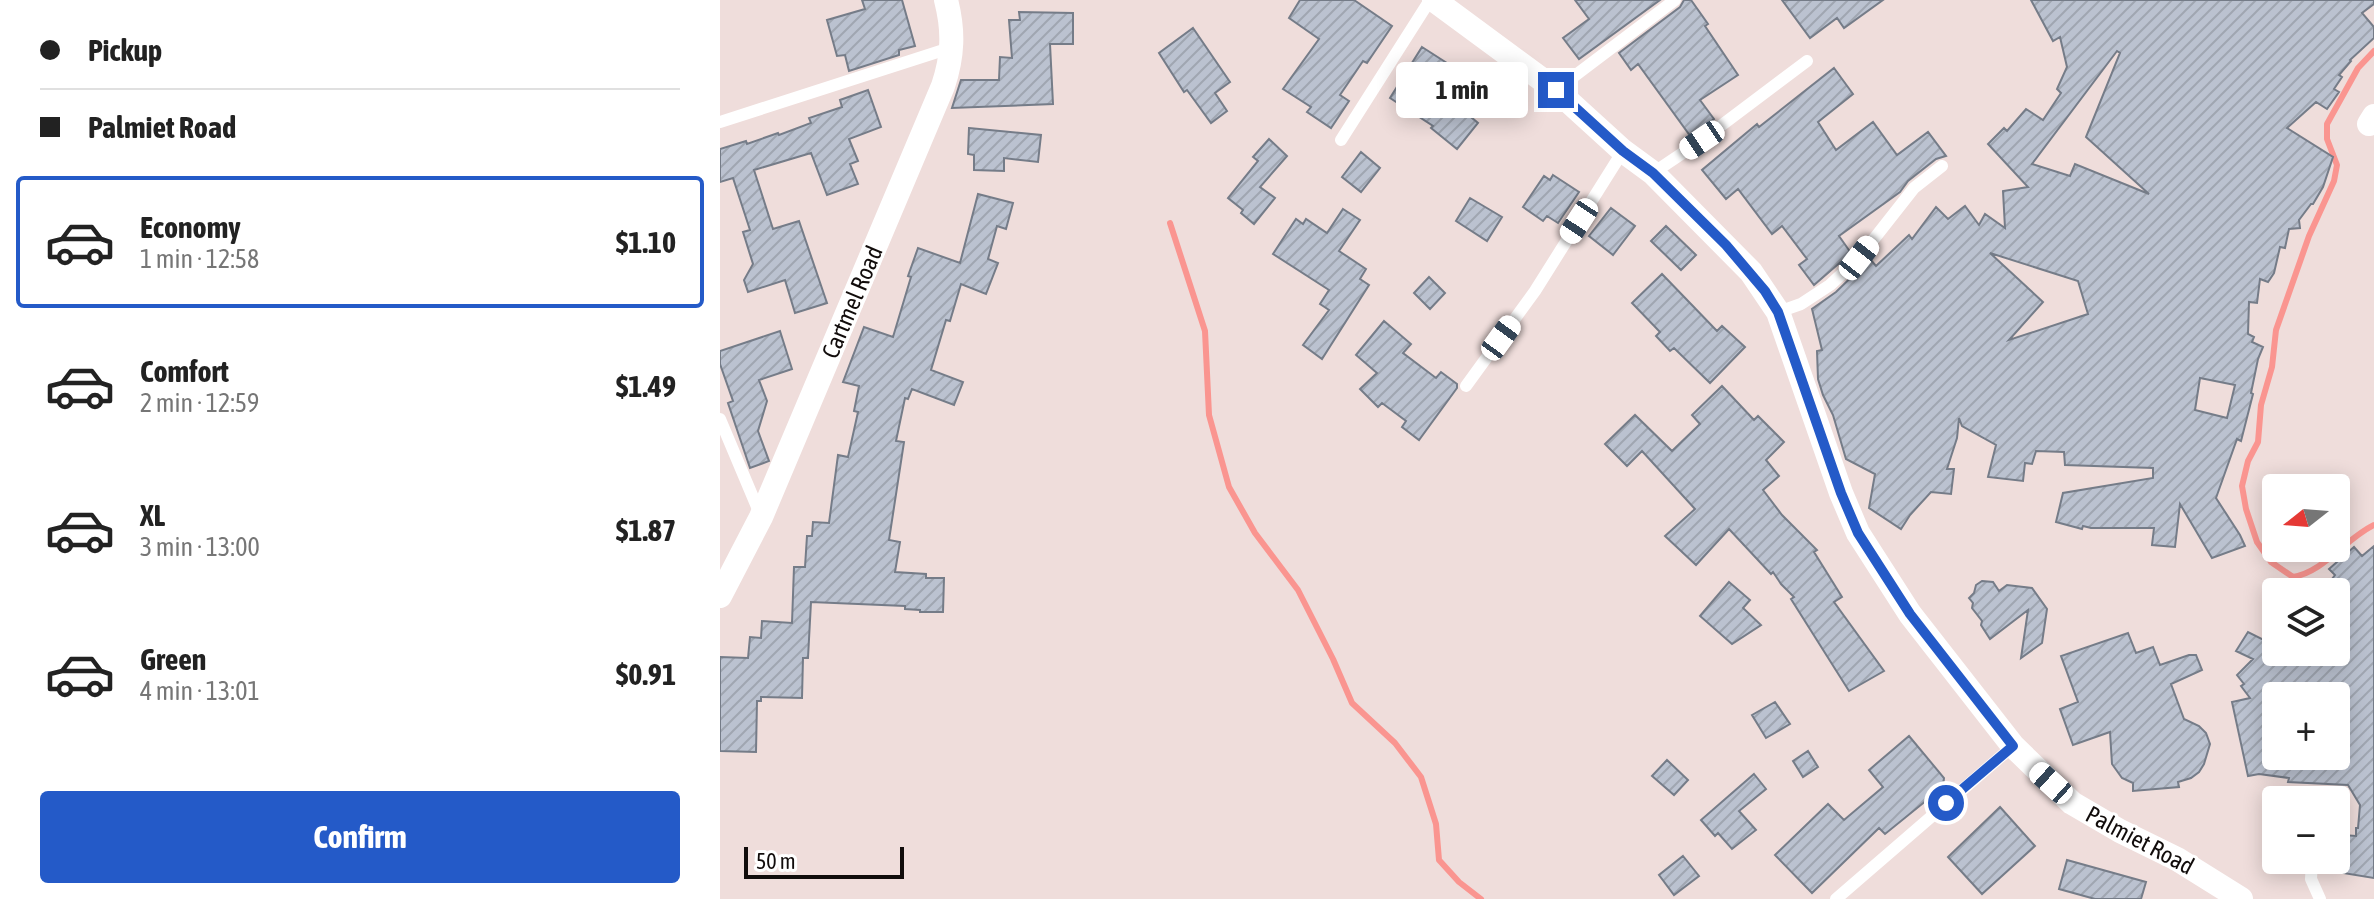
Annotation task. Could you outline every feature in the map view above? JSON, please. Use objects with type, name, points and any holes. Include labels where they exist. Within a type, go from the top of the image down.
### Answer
[{"type":"street","name":"Cartmel Road","points":[[720,596],[761,517],[943,86],[953,47],[946,0]]},
{"type":"street","name":"Palmiet Road","points":[[1436,1],[1556,90],[1623,151],[1653,173],[1751,272],[1778,312],[1858,533],[1910,614],[2013,746],[2072,803],[2177,859],[2241,899]]},
{"type":"lane","points":[[1556,90],[1675,0]]},
{"type":"lane","points":[[1341,140],[1436,1]]},
{"type":"lane","points":[[720,122],[953,47]]},
{"type":"lane","points":[[1653,173],[1807,61]]},
{"type":"lane","points":[[1466,386],[1535,291],[1623,151]]},
{"type":"lane","points":[[1778,312],[1801,304],[1830,285],[1859,258],[1914,188],[1942,166]]},
{"type":"lane","points":[[720,419],[761,517]]},
{"type":"lane","points":[[1836,899],[2013,746]]},
{"type":"lane","points":[[2311,874],[2320,899]]},
{"type":"building","points":[[862,0],[902,0],[915,46],[899,50],[899,55],[849,71],[845,55],[837,56],[827,20],[865,9]]},
{"type":"building","points":[[1300,0],[1354,0],[1392,26],[1340,95],[1349,101],[1331,128],[1307,112],[1311,107],[1283,89],[1319,39],[1289,18]]},
{"type":"building","points":[[1575,0],[1660,0],[1579,59],[1563,38],[1589,19]]},
{"type":"building","points":[[1684,0],[1691,0],[1738,75],[1700,100],[1714,119],[1691,137],[1638,64],[1631,70],[1619,53],[1680,7]]},
{"type":"building","points":[[1782,0],[1883,0],[1844,28],[1837,18],[1810,38]]},
{"type":"building","points":[[2031,0],[2374,0],[2374,4],[2362,13],[2374,27],[2374,38],[2339,75],[2342,77],[2334,89],[2339,92],[2327,109],[2316,102],[2287,128],[2333,157],[2323,187],[2299,220],[2300,228],[2289,229],[2285,248],[2280,247],[2274,273],[2268,282],[2260,279],[2257,303],[2249,302],[2248,334],[2254,337],[2252,342],[2263,347],[2241,441],[2237,439],[2216,498],[2245,546],[2212,558],[2180,504],[2175,547],[2152,545],[2154,528],[2083,526],[2082,529],[2056,522],[2063,493],[2153,478],[2153,468],[2065,465],[2064,452],[2036,451],[2032,464],[2025,463],[2023,481],[1988,477],[1996,445],[1962,426],[1959,418],[1957,438],[1947,469],[1954,469],[1951,494],[1931,492],[1901,529],[1869,508],[1875,474],[1846,459],[1818,379],[1817,351],[1822,350],[1812,309],[1836,292],[1870,259],[1876,266],[1909,235],[1912,239],[1936,207],[1948,219],[1965,206],[1979,225],[1985,214],[2005,228],[2003,191],[2028,187],[1988,144],[2004,128],[2007,131],[2026,109],[2043,120],[2061,93],[2057,89],[2067,67],[2060,37],[2053,41]],"holes":[[[2117,51],[2120,53],[2086,137],[2149,194],[2075,164],[2070,176],[2032,164]],[[1990,253],[2078,281],[2088,314],[2009,340],[2043,302]],[[2200,378],[2235,385],[2227,418],[2195,410]]]},
{"type":"building","points":[[1019,12],[1073,13],[1073,44],[1050,44],[1053,104],[952,108],[961,80],[999,80],[1000,57],[1012,58],[1009,20],[1020,20]]},
{"type":"building","points":[[1193,28],[1230,82],[1215,93],[1227,111],[1211,123],[1187,90],[1184,92],[1159,53]]},
{"type":"building","points":[[1422,47],[1450,65],[1435,87],[1478,123],[1457,149],[1431,128],[1433,126],[1390,98]]},
{"type":"building","points":[[1834,68],[1853,94],[1818,122],[1836,150],[1873,122],[1897,155],[1928,132],[1946,156],[1936,159],[1908,181],[1900,192],[1839,236],[1851,253],[1814,285],[1799,265],[1807,259],[1782,226],[1772,234],[1738,189],[1726,199],[1702,170],[1757,124],[1759,127]]},
{"type":"building","points":[[868,90],[881,127],[849,139],[858,161],[850,164],[858,184],[827,195],[811,153],[754,170],[773,229],[799,221],[827,303],[795,313],[785,280],[748,292],[744,280],[753,264],[743,232],[750,230],[733,178],[720,182],[720,149],[779,135],[811,123],[809,118],[842,107],[840,100]]},
{"type":"building","points":[[969,128],[1041,135],[1038,162],[1004,158],[1004,171],[974,170],[974,155],[968,154]]},
{"type":"building","points":[[1269,139],[1287,156],[1260,187],[1275,198],[1254,224],[1228,198],[1258,161],[1253,157]]},
{"type":"building","points":[[1361,152],[1380,168],[1361,192],[1342,177]]},
{"type":"building","points":[[1553,175],[1579,192],[1558,223],[1547,216],[1543,221],[1523,207],[1544,176],[1550,180]]},
{"type":"building","points":[[978,194],[1013,203],[1006,229],[997,226],[988,259],[998,263],[986,294],[961,284],[931,370],[963,382],[954,405],[912,389],[908,399],[905,398],[896,441],[904,442],[889,540],[900,542],[895,572],[944,578],[943,612],[920,612],[905,609],[905,606],[811,602],[808,658],[803,658],[802,698],[761,697],[761,701],[757,701],[756,752],[720,751],[720,657],[748,658],[750,637],[761,638],[762,621],[792,623],[794,567],[805,567],[807,536],[812,536],[813,522],[829,523],[838,455],[848,457],[858,412],[854,411],[859,386],[843,382],[864,327],[893,337],[918,248],[960,263]]},
{"type":"building","points":[[1470,198],[1502,217],[1487,241],[1456,221]]},
{"type":"building","points":[[1611,208],[1635,226],[1613,255],[1589,236]]},
{"type":"building","points":[[1343,209],[1360,220],[1339,251],[1366,269],[1360,279],[1369,285],[1322,359],[1303,345],[1329,310],[1320,304],[1329,290],[1273,254],[1296,219],[1303,224],[1306,219],[1327,233]]},
{"type":"building","points":[[1666,226],[1696,255],[1681,270],[1651,241]]},
{"type":"building","points":[[1662,274],[1717,331],[1722,326],[1745,347],[1710,383],[1674,348],[1670,351],[1656,336],[1660,332],[1632,303]]},
{"type":"building","points":[[1429,277],[1445,293],[1430,309],[1414,293]]},
{"type":"building","points":[[1384,321],[1411,344],[1403,353],[1436,378],[1441,372],[1457,384],[1419,440],[1402,427],[1406,421],[1382,403],[1378,407],[1360,389],[1377,373],[1356,355]]},
{"type":"building","points":[[780,331],[792,369],[759,380],[767,401],[758,431],[769,461],[750,468],[728,403],[733,401],[720,364],[720,351]]},
{"type":"building","points":[[1722,386],[1754,420],[1758,416],[1784,442],[1766,460],[1779,476],[1763,490],[1782,515],[1817,550],[1814,552],[1842,597],[1834,602],[1884,671],[1849,691],[1791,599],[1794,597],[1773,572],[1771,574],[1729,529],[1696,565],[1665,536],[1695,509],[1642,451],[1627,466],[1605,444],[1635,415],[1672,451],[1700,424],[1692,415]]},
{"type":"building","points":[[2374,546],[2374,878],[2349,874],[2350,836],[2356,836],[2360,805],[2350,786],[2288,782],[2289,778],[2259,774],[2248,776],[2232,702],[2250,698],[2237,675],[2253,659],[2236,651],[2248,632],[2262,639],[2262,666],[2350,666],[2350,578],[2333,578],[2335,575],[2329,569],[2337,562],[2350,562],[2350,551],[2354,547],[2362,556]]},
{"type":"building","points":[[1982,581],[1993,582],[1999,591],[2007,585],[2032,588],[2047,609],[2042,643],[2021,658],[2028,610],[1990,639],[1969,598]]},
{"type":"building","points":[[1729,582],[1750,600],[1743,608],[1761,625],[1732,644],[1700,616]]},
{"type":"building","points":[[2128,633],[2136,653],[2153,647],[2160,665],[2196,655],[2202,670],[2171,684],[2184,719],[2199,726],[2210,744],[2199,772],[2178,782],[2179,787],[2133,791],[2133,783],[2122,778],[2112,764],[2110,732],[2073,745],[2060,709],[2078,702],[2061,656]]},
{"type":"building","points":[[1775,702],[1790,724],[1766,738],[1752,715]]},
{"type":"building","points":[[1909,736],[1944,778],[1943,787],[1885,834],[1879,828],[1812,893],[1775,855],[1828,804],[1844,820],[1883,787],[1869,770]]},
{"type":"building","points":[[1808,751],[1818,767],[1803,777],[1793,761]]},
{"type":"building","points":[[1667,760],[1688,780],[1674,795],[1652,776]]},
{"type":"building","points":[[1754,774],[1766,789],[1739,811],[1756,830],[1732,849],[1701,820]]},
{"type":"building","points":[[2000,807],[2035,846],[1982,894],[1948,857]]},
{"type":"building","points":[[1683,856],[1699,876],[1674,895],[1659,875]]},
{"type":"building","points":[[2067,860],[2146,882],[2141,899],[2095,899],[2059,889]]},
{"type":"waterway","points":[[2374,51],[2358,68],[2327,124],[2327,139],[2337,165],[2334,181],[2309,236],[2276,330],[2272,367],[2261,405],[2258,442],[2248,461],[2242,486],[2257,542],[2271,562],[2293,577],[2315,569],[2374,525]]},
{"type":"waterway","points":[[1170,223],[1205,331],[1209,415],[1229,487],[1255,533],[1298,590],[1352,703],[1395,743],[1421,777],[1436,824],[1439,860],[1459,882],[1481,899]]},
{"type":"route","points":[[1556,90],[1623,151],[1653,173],[1726,245],[1751,272],[1778,312],[1858,533],[1910,614],[2013,746],[1946,803]]}]
